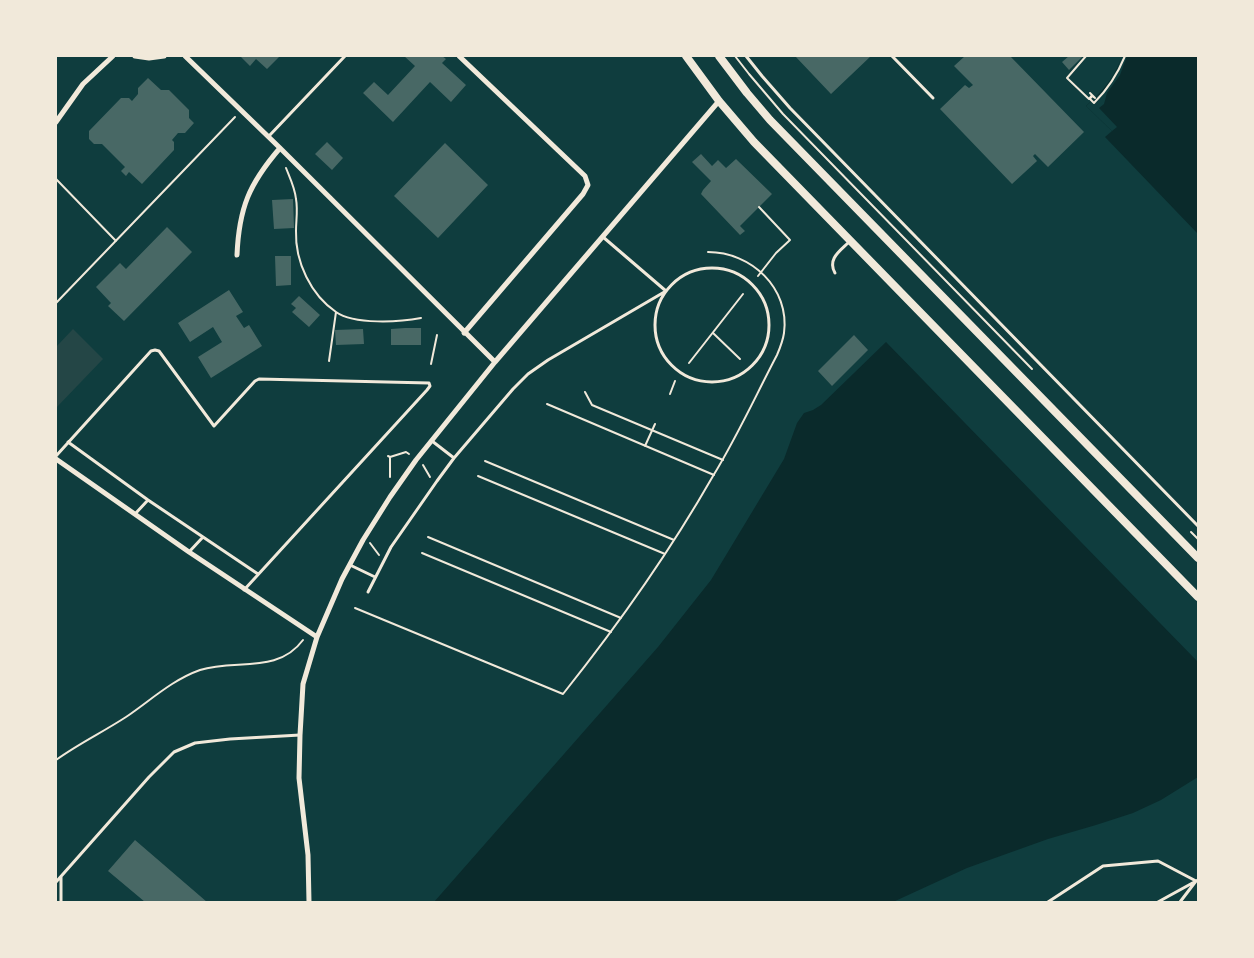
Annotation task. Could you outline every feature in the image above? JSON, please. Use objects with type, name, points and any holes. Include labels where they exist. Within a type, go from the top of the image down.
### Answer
[{"type":"main road","points":[[686,56],[719,102],[754,142],[1198,597]]},
{"type":"main road","points":[[719,56],[771,120],[1198,558]]},
{"type":"street","points":[[56,122],[83,84],[113,56]]},
{"type":"street","points":[[135,56],[149,58],[164,56]]},
{"type":"street","points":[[185,56],[269,136],[495,362]]},
{"type":"street","points":[[459,56],[585,176],[588,185],[583,194],[464,333]]},
{"type":"street","points":[[309,903],[308,855],[299,778],[303,684],[317,638],[342,579],[390,497],[432,441],[495,362],[719,102]]},
{"type":"street","points":[[237,255],[240,218],[246,200],[258,177],[280,148]]},
{"type":"street","points":[[56,457],[189,552],[317,638]]},
{"type":"lane","points":[[269,136],[345,56]]},
{"type":"lane","points":[[746,56],[790,108],[1198,526]]},
{"type":"lane","points":[[892,56],[933,98]]},
{"type":"lane","points":[[603,237],[666,291]]},
{"type":"lane","points":[[835,273],[831,265],[834,258],[851,241]]},
{"type":"lane","points":[[368,592],[384,560],[408,522],[454,458],[513,389],[528,374],[548,360],[666,291],[681,277],[696,270],[712,267],[729,270],[744,277],[756,287],[765,301],[769,316],[769,333],[765,348],[756,362],[742,374],[726,381],[708,383],[690,378],[674,369],[663,355],[656,338],[655,320],[659,302],[666,291]]},
{"type":"lane","points":[[56,457],[155,350],[159,351],[214,426],[255,381],[259,380],[429,383],[428,390],[244,590]]},
{"type":"lane","points":[[432,441],[454,458]]},
{"type":"lane","points":[[68,442],[148,500],[258,574]]},
{"type":"lane","points":[[135,514],[148,500]]},
{"type":"lane","points":[[189,552],[203,537]]},
{"type":"lane","points":[[350,565],[375,577]]},
{"type":"lane","points":[[56,882],[174,752],[195,743],[300,735]]},
{"type":"lane","points":[[1048,903],[1103,866],[1158,861],[1197,881]]},
{"type":"lane","points":[[61,876],[61,903]]},
{"type":"lane","points":[[1158,903],[1197,881]]},
{"type":"lane","points":[[1180,903],[1197,881]]},
{"type":"path","points":[[1086,56],[1067,78],[1089,99],[1092,95],[1090,93],[1095,98],[1092,96],[1090,99],[1094,103],[1112,80],[1125,56]]},
{"type":"path","points":[[56,303],[237,115]]},
{"type":"path","points":[[284,162],[296,196],[296,232],[300,261],[316,294],[336,312],[360,320],[392,321],[421,318]]},
{"type":"path","points":[[56,179],[116,241]]},
{"type":"path","points":[[758,276],[776,253],[790,240],[759,207]]},
{"type":"path","points":[[355,608],[563,694],[621,618],[674,540],[723,460],[777,355],[784,335],[785,325],[780,298],[770,281],[751,264],[734,255],[708,252]]},
{"type":"path","points":[[689,363],[743,294]]},
{"type":"path","points":[[329,361],[336,312]]},
{"type":"path","points":[[713,333],[740,359]]},
{"type":"path","points":[[431,364],[437,335]]},
{"type":"path","points":[[760,378],[763,382]]},
{"type":"path","points":[[670,394],[675,381]]},
{"type":"path","points":[[585,392],[592,405],[723,460]]},
{"type":"path","points":[[547,404],[714,475]]},
{"type":"path","points":[[645,446],[656,424]]},
{"type":"path","points":[[390,477],[389,457],[406,452],[411,456]]},
{"type":"path","points":[[485,461],[674,540]]},
{"type":"path","points":[[423,465],[430,477]]},
{"type":"path","points":[[478,476],[665,554]]},
{"type":"path","points":[[428,537],[621,618]]},
{"type":"path","points":[[370,543],[380,555]]},
{"type":"path","points":[[422,553],[610,632]]},
{"type":"path","points":[[56,760],[114,725],[184,676],[217,666],[254,664],[285,657],[303,640]]},
{"type":"shaded area","points":[[1122,56],[1198,56],[1198,234],[1105,137],[1112,131],[1086,106],[1108,83]]},
{"type":"shaded area","points":[[73,329],[103,359],[56,408],[56,347]]},
{"type":"shaded area","points":[[886,342],[1198,662],[1198,777],[1161,800],[1133,813],[1048,839],[967,868],[893,902],[434,902],[658,647],[711,580],[784,459],[797,423],[804,413],[821,405]]},
{"type":"pier","points":[[1122,56],[1127,56],[1120,75],[1107,93],[1104,104],[1099,108],[1117,127],[1112,131],[1086,106],[1104,90]]},
{"type":"building","points":[[242,56],[280,56],[267,69],[256,59],[250,66]]},
{"type":"building","points":[[404,56],[442,56],[446,59],[442,63],[466,85],[451,102],[430,82],[393,122],[363,93],[374,82],[388,95],[415,66]]},
{"type":"building","points":[[795,56],[871,56],[831,94]]},
{"type":"building","points":[[965,56],[1010,56],[1084,132],[1048,167],[1035,154],[1033,156],[1037,161],[1012,184],[940,109],[965,85],[969,88],[973,85],[954,66]]},
{"type":"building","points":[[1069,56],[1082,57],[1069,70],[1062,62]]},
{"type":"building","points":[[148,78],[161,90],[169,90],[189,110],[189,118],[194,123],[185,133],[178,133],[172,140],[174,150],[142,184],[129,172],[126,176],[121,171],[125,167],[102,144],[94,144],[89,139],[89,131],[121,98],[129,98],[132,101],[138,94],[138,88]]},
{"type":"building","points":[[327,142],[343,158],[332,170],[315,154]]},
{"type":"building","points":[[445,143],[488,185],[438,238],[394,196]]},
{"type":"building","points":[[701,154],[712,166],[718,160],[726,168],[736,159],[772,194],[740,226],[745,231],[740,235],[701,194],[711,181],[692,162]]},
{"type":"building","points":[[293,199],[294,228],[274,229],[272,200]]},
{"type":"building","points":[[167,227],[192,252],[124,321],[108,306],[111,303],[96,287],[120,263],[126,269]]},
{"type":"building","points":[[275,256],[291,256],[291,285],[276,286]]},
{"type":"building","points":[[229,290],[243,312],[236,316],[244,328],[249,325],[262,346],[211,378],[198,357],[222,342],[213,327],[190,342],[178,323]]},
{"type":"building","points":[[299,296],[320,315],[309,327],[292,312],[296,308],[291,304]]},
{"type":"building","points":[[421,328],[421,345],[391,345],[391,329]]},
{"type":"building","points":[[363,329],[364,344],[336,345],[335,330]]},
{"type":"building","points":[[854,335],[868,350],[832,386],[818,371]]},
{"type":"building","points":[[135,840],[207,902],[145,902],[108,871]]}]
